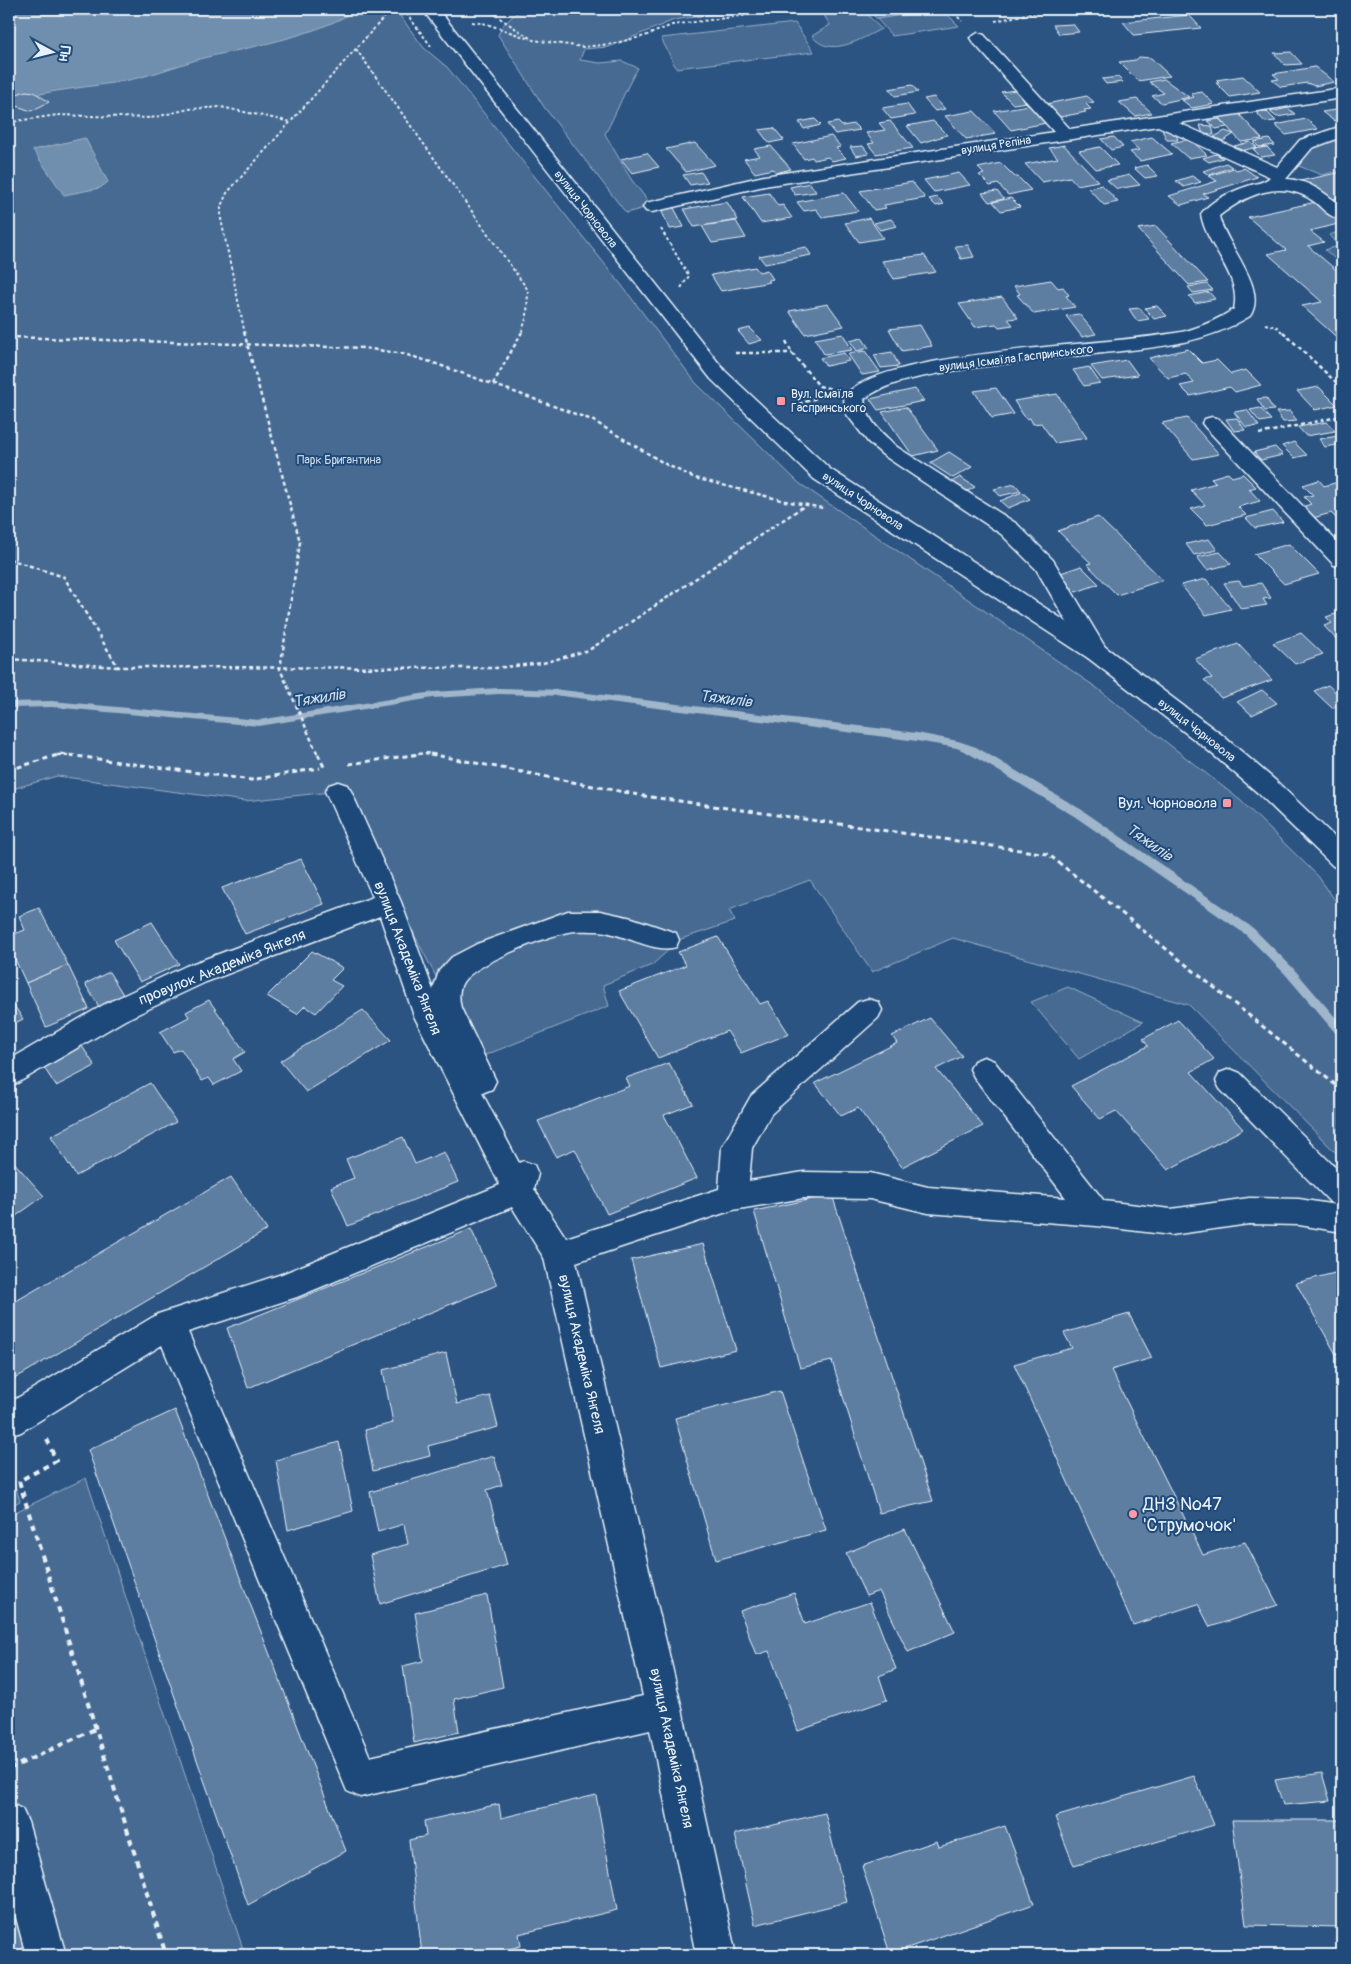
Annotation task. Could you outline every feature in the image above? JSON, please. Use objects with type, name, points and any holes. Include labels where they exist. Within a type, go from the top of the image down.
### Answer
[{"type":"street","name":"вулиця Чорновола","points":[[430,9],[718,376],[802,456],[822,474],[1096,652],[1213,741],[1267,786],[1342,859]]},
{"type":"street","points":[[978,38],[1065,134]]},
{"type":"street","name":"вулиця Рєпіна","points":[[652,207],[764,181],[1342,93]]},
{"type":"street","points":[[1237,316],[1243,312],[1246,294],[1235,268],[1211,227],[1210,214],[1224,202],[1276,180],[1306,144],[1329,125],[1298,99]]},
{"type":"street","points":[[1158,120],[1276,180],[1301,187],[1341,214]]},
{"type":"street","name":"вулиця Ісмаїла Гаспринського","points":[[1096,652],[1045,565],[1009,529],[890,451],[875,438],[855,412],[854,396],[868,385],[892,376],[960,363],[1180,337],[1227,324],[1237,316]]},
{"type":"street","points":[[1212,423],[1342,560]]},
{"type":"street","name":"вулиця Академіка Янгеля","points":[[335,772],[388,902],[428,1016],[518,1191],[559,1254],[664,1709],[716,1955]]},
{"type":"street","name":"провулок Академіка Янгеля","points":[[9,1074],[115,1012],[196,974],[388,902]]},
{"type":"street","points":[[9,1421],[169,1324],[286,1287],[518,1191],[525,1169],[447,1008],[444,996],[449,979],[462,965],[487,951],[568,921],[600,921],[632,928],[666,940]]},
{"type":"street","points":[[733,1197],[737,1147],[760,1105],[868,1010]]},
{"type":"street","points":[[984,1069],[1096,1213]]},
{"type":"street","points":[[1230,1082],[1342,1194]]},
{"type":"street","points":[[559,1254],[733,1197],[804,1185],[870,1186],[928,1200],[1096,1213],[1171,1222],[1249,1211],[1299,1212],[1342,1219]]},
{"type":"street","points":[[169,1324],[360,1778],[664,1709]]},
{"type":"street","points":[[9,1822],[46,1955]]},
{"type":"path","points":[[403,9],[431,46]]},
{"type":"path","points":[[486,9],[533,40]]},
{"type":"path","points":[[472,26],[472,22],[487,24],[523,38],[583,47],[611,44],[645,36],[672,25],[748,15],[763,9]]},
{"type":"path","points":[[986,23],[1050,9]]},
{"type":"path","points":[[335,772],[308,730],[288,693],[280,669],[300,542],[246,344],[221,219],[221,206],[227,193],[387,14]]},
{"type":"path","points":[[356,49],[528,290],[528,318],[523,334],[493,384]]},
{"type":"path","points":[[9,122],[66,115],[151,118],[189,109],[220,107],[291,122]]},
{"type":"path","points":[[652,207],[663,233],[688,276],[680,291]]},
{"type":"path","points":[[1237,316],[1277,326],[1342,388]]},
{"type":"path","points":[[9,338],[364,348],[404,354],[493,384],[606,426],[657,460],[707,482],[804,506],[830,509]]},
{"type":"path","points":[[786,341],[792,354],[819,386],[834,390]]},
{"type":"path","points":[[734,353],[792,354]]},
{"type":"path","points":[[789,407],[831,394]]},
{"type":"path","points":[[1229,440],[1342,416]]},
{"type":"path","points":[[9,659],[118,667],[280,669],[493,668],[536,665],[568,659],[608,639],[804,506]]},
{"type":"path","points":[[9,559],[64,576],[118,667]]},
{"type":"path","points":[[9,770],[61,754],[252,780],[335,772],[426,753],[644,796],[1048,854],[1342,1090]]},
{"type":"path","points":[[56,1461],[19,1481],[166,1955]]},
{"type":"path","points":[[9,1770],[95,1729]]},
{"type":"green space","name":"Парк Бригантина","points":[[208,9],[395,9],[424,48],[447,67],[620,283],[696,383],[799,483],[1097,688],[1240,800],[1318,876],[1342,910],[1342,1159],[1189,1005],[953,938],[872,972],[810,880],[729,910],[735,921],[681,939],[652,965],[603,985],[609,1006],[478,1058],[340,791],[245,801],[57,776],[9,790],[9,102]]},
{"type":"green space","points":[[521,9],[749,9],[674,20],[609,47],[584,49],[580,60],[600,63],[622,61],[638,68],[605,134],[631,179],[652,206],[626,213],[544,107],[498,35],[503,25]]},
{"type":"green space","points":[[820,9],[862,9],[881,29],[846,45],[828,46],[819,43],[812,36],[830,25]]},
{"type":"green space","points":[[867,9],[935,9],[876,18]]},
{"type":"green space","points":[[942,9],[959,26],[892,36],[877,19]]},
{"type":"green space","points":[[795,23],[814,52],[676,68],[661,38]]},
{"type":"green space","points":[[1342,135],[1342,170],[1322,175],[1296,165],[1313,147]]},
{"type":"green space","points":[[1342,231],[1342,265],[1325,250],[1338,246],[1329,235]]},
{"type":"green space","points":[[1068,987],[1143,1022],[1079,1059],[1031,1002]]},
{"type":"green space","points":[[9,1467],[20,1501],[9,1507]]},
{"type":"green space","points":[[86,1478],[245,1955],[59,1955],[9,1779],[9,1515]]},
{"type":"shaded area","points":[[9,9],[357,9],[327,25],[289,38],[205,58],[129,80],[54,91],[9,102]]},
{"type":"shaded area","points":[[85,138],[108,182],[100,188],[64,195],[33,150]]},
{"type":"building","points":[[1189,15],[1201,28],[1134,35],[1123,22]]},
{"type":"building","points":[[1073,24],[1079,32],[1059,34],[1053,25]]},
{"type":"building","points":[[1291,52],[1302,64],[1285,65],[1274,53]]},
{"type":"building","points":[[1139,57],[1151,58],[1170,76],[1138,81],[1119,62],[1136,60]]},
{"type":"building","points":[[1315,67],[1334,82],[1315,86],[1307,83],[1281,87],[1272,80],[1279,79],[1273,74]]},
{"type":"building","points":[[1243,76],[1260,92],[1230,97],[1216,83],[1219,83],[1216,80]]},
{"type":"building","points":[[1118,77],[1123,82],[1106,84],[1102,79]]},
{"type":"building","points":[[1164,79],[1189,97],[1162,103],[1152,96],[1164,93],[1149,82]]},
{"type":"building","points":[[912,85],[918,92],[895,96],[889,89]]},
{"type":"building","points":[[1015,90],[1027,102],[1013,104],[1001,92]]},
{"type":"building","points":[[26,91],[34,92],[49,102],[31,111],[9,103],[11,96]]},
{"type":"building","points":[[1202,92],[1214,104],[1192,108],[1182,100],[1194,97],[1191,94]]},
{"type":"building","points":[[1087,96],[1094,102],[1086,104],[1091,109],[1084,110],[1086,112],[1060,117],[1046,104]]},
{"type":"building","points":[[934,97],[945,109],[935,111],[924,99]]},
{"type":"building","points":[[1137,99],[1152,113],[1135,116],[1119,102]]},
{"type":"building","points":[[907,104],[915,115],[891,119],[882,108]]},
{"type":"building","points":[[1029,105],[1046,123],[1011,130],[994,111]]},
{"type":"building","points":[[1288,108],[1295,114],[1277,117],[1270,112]]},
{"type":"building","points":[[1342,109],[1342,120],[1334,121],[1322,112]]},
{"type":"building","points":[[974,111],[996,134],[966,139],[945,116]]},
{"type":"building","points":[[1266,111],[1276,121],[1265,122],[1256,112]]},
{"type":"building","points":[[1239,114],[1262,139],[1241,142],[1218,117]]},
{"type":"building","points":[[815,119],[821,125],[804,129],[799,122]]},
{"type":"building","points":[[1219,119],[1227,127],[1216,129],[1207,121]]},
{"type":"building","points":[[1306,119],[1318,129],[1286,135],[1275,125]]},
{"type":"building","points":[[890,121],[913,148],[876,154],[868,144],[874,143],[866,133],[885,130],[879,123]]},
{"type":"building","points":[[933,121],[947,135],[921,143],[907,126]]},
{"type":"building","points":[[838,122],[842,126],[854,124],[860,130],[835,134],[827,124]]},
{"type":"building","points":[[1200,125],[1212,126],[1214,135],[1203,134]]},
{"type":"building","points":[[774,128],[784,140],[769,143],[759,130]]},
{"type":"building","points":[[1174,129],[1178,140],[1167,140],[1162,130]]},
{"type":"building","points":[[1225,131],[1234,134],[1223,141],[1214,137]]},
{"type":"building","points":[[831,136],[841,147],[836,148],[846,158],[832,161],[828,157],[814,160],[812,157],[804,159],[793,144]]},
{"type":"building","points":[[1114,137],[1123,147],[1111,150],[1101,139]]},
{"type":"building","points":[[1152,137],[1172,154],[1140,161],[1130,152],[1139,150],[1130,142]]},
{"type":"building","points":[[1190,139],[1207,155],[1188,158],[1171,143]]},
{"type":"building","points":[[1269,139],[1275,145],[1259,147],[1254,142]]},
{"type":"building","points":[[1250,142],[1257,147],[1241,151],[1234,146]]},
{"type":"building","points":[[695,143],[715,165],[686,172],[666,149]]},
{"type":"building","points":[[1064,145],[1098,181],[1077,185],[1070,177],[1042,182],[1025,164],[1058,158],[1049,148]]},
{"type":"building","points":[[771,146],[791,169],[776,173],[773,169],[755,173],[744,159],[760,156],[754,149]]},
{"type":"building","points":[[863,146],[869,154],[856,156],[850,147]]},
{"type":"building","points":[[1100,147],[1118,165],[1096,169],[1079,151]]},
{"type":"building","points":[[1267,147],[1275,155],[1261,157],[1253,149]]},
{"type":"building","points":[[647,153],[659,167],[632,173],[621,159]]},
{"type":"building","points":[[1216,154],[1223,158],[1209,162],[1203,158]]},
{"type":"building","points":[[1001,163],[1031,190],[1008,195],[998,184],[990,186],[979,175],[984,174],[978,168]]},
{"type":"building","points":[[1226,163],[1232,167],[1209,175],[1203,171]]},
{"type":"building","points":[[1147,165],[1158,176],[1145,178],[1134,168]]},
{"type":"building","points":[[1234,168],[1236,170],[1244,168],[1257,177],[1203,194],[1208,197],[1181,205],[1169,196],[1217,181],[1209,176]]},
{"type":"building","points":[[701,172],[708,182],[690,185],[683,175]]},
{"type":"building","points":[[1342,172],[1342,197],[1325,201],[1300,181]]},
{"type":"building","points":[[959,173],[970,185],[934,192],[924,180]]},
{"type":"building","points":[[1130,175],[1140,185],[1117,189],[1107,180]]},
{"type":"building","points":[[1192,176],[1201,182],[1184,187],[1176,181]]},
{"type":"building","points":[[912,182],[925,198],[884,205],[886,208],[874,210],[860,191]]},
{"type":"building","points":[[810,183],[816,192],[795,195],[790,187]]},
{"type":"building","points":[[1102,185],[1118,202],[1104,205],[1088,188]]},
{"type":"building","points":[[997,191],[1004,199],[989,202],[982,193]]},
{"type":"building","points":[[769,193],[778,206],[783,205],[792,218],[761,223],[743,197]]},
{"type":"building","points":[[844,193],[858,211],[822,217],[816,209],[804,211],[797,202]]},
{"type":"building","points":[[937,197],[944,204],[936,206],[929,199]]},
{"type":"building","points":[[1011,198],[1020,207],[1001,211],[993,202]]},
{"type":"building","points":[[727,202],[738,220],[694,227],[684,209]]},
{"type":"building","points":[[1316,202],[1342,223],[1310,231],[1324,242],[1308,246],[1342,275],[1342,342],[1302,306],[1322,302],[1268,254],[1286,250],[1248,217]]},
{"type":"building","points":[[673,206],[684,227],[670,229],[660,208]]},
{"type":"building","points":[[869,218],[883,238],[859,242],[845,223]]},
{"type":"building","points":[[891,219],[897,226],[880,230],[874,223]]},
{"type":"building","points":[[736,221],[746,238],[712,243],[702,226]]},
{"type":"building","points":[[1156,226],[1208,282],[1189,285],[1138,229]]},
{"type":"building","points":[[968,245],[974,257],[961,259],[955,246]]},
{"type":"building","points":[[806,247],[811,255],[765,264],[759,256]]},
{"type":"building","points":[[924,255],[936,272],[894,279],[882,261]]},
{"type":"building","points":[[755,267],[759,272],[767,270],[773,279],[768,280],[770,282],[721,291],[711,275]]},
{"type":"building","points":[[1051,280],[1058,288],[1063,287],[1069,295],[1066,296],[1075,307],[1034,314],[1017,295],[1020,294],[1014,286]]},
{"type":"building","points":[[1207,284],[1213,290],[1193,293],[1188,287]]},
{"type":"building","points":[[1209,292],[1215,299],[1195,303],[1189,296]]},
{"type":"building","points":[[1002,297],[1018,318],[1008,319],[1013,325],[999,327],[996,324],[975,327],[959,304]]},
{"type":"building","points":[[828,304],[844,326],[805,334],[789,311]]},
{"type":"building","points":[[1157,306],[1167,316],[1154,319],[1145,308]]},
{"type":"building","points":[[1140,308],[1149,319],[1137,321],[1129,309]]},
{"type":"building","points":[[1079,314],[1096,334],[1082,337],[1066,316]]},
{"type":"building","points":[[920,325],[932,346],[902,351],[889,329]]},
{"type":"building","points":[[750,328],[762,340],[749,344],[738,331]]},
{"type":"building","points":[[843,334],[852,350],[824,354],[815,339]]},
{"type":"building","points":[[862,338],[869,348],[857,351],[850,341]]},
{"type":"building","points":[[1188,349],[1202,363],[1217,360],[1231,374],[1246,370],[1261,385],[1235,392],[1230,387],[1190,396],[1180,386],[1194,383],[1186,374],[1168,378],[1149,358]]},
{"type":"building","points":[[865,351],[880,372],[862,375],[848,354]]},
{"type":"building","points":[[892,352],[899,366],[881,368],[874,355]]},
{"type":"building","points":[[844,353],[849,361],[826,366],[820,358]]},
{"type":"building","points":[[1127,360],[1138,375],[1102,380],[1091,366]]},
{"type":"building","points":[[1089,367],[1100,383],[1084,386],[1073,370]]},
{"type":"building","points":[[1319,387],[1337,405],[1315,410],[1297,391]]},
{"type":"building","points":[[996,388],[1014,414],[992,418],[974,391]]},
{"type":"building","points":[[915,389],[924,401],[878,410],[870,399]]},
{"type":"building","points":[[1057,394],[1087,438],[1055,443],[1041,423],[1033,424],[1030,418],[1026,419],[1014,401]]},
{"type":"building","points":[[1266,398],[1274,410],[1265,411],[1257,399]]},
{"type":"building","points":[[906,407],[938,450],[913,456],[882,412]]},
{"type":"building","points":[[1260,408],[1271,420],[1260,422],[1250,410]]},
{"type":"building","points":[[1247,410],[1259,426],[1246,427],[1234,412]]},
{"type":"building","points":[[1290,411],[1297,421],[1283,422],[1276,412]]},
{"type":"building","points":[[1187,418],[1219,454],[1193,459],[1162,423]]},
{"type":"building","points":[[1237,418],[1245,430],[1234,431],[1226,419]]},
{"type":"building","points":[[1327,422],[1335,431],[1306,436],[1298,427]]},
{"type":"building","points":[[1338,436],[1342,444],[1325,447],[1319,439]]},
{"type":"building","points":[[1294,442],[1307,455],[1294,458],[1282,446]]},
{"type":"building","points":[[1275,447],[1283,455],[1261,460],[1254,452]]},
{"type":"building","points":[[949,452],[972,467],[953,478],[930,463]]},
{"type":"building","points":[[1228,473],[1232,477],[1243,474],[1256,487],[1249,489],[1260,501],[1238,507],[1246,515],[1207,525],[1191,509],[1205,505],[1191,490],[1216,483],[1211,478]]},
{"type":"building","points":[[960,477],[975,487],[964,493],[950,483]]},
{"type":"building","points":[[1319,480],[1324,486],[1342,481],[1342,524],[1331,513],[1313,518],[1302,507],[1311,504],[1304,497],[1313,495],[1303,485]]},
{"type":"building","points":[[1015,484],[1021,491],[1000,496],[994,489]]},
{"type":"building","points":[[1022,492],[1030,499],[1008,508],[1000,501]]},
{"type":"building","points":[[1273,511],[1283,522],[1255,528],[1246,518]]},
{"type":"building","points":[[1098,517],[1163,580],[1117,595],[1087,564],[1091,563],[1058,531]]},
{"type":"building","points":[[1209,539],[1217,550],[1194,555],[1186,544]]},
{"type":"building","points":[[1289,544],[1319,574],[1284,584],[1254,554]]},
{"type":"building","points":[[1220,552],[1231,564],[1207,570],[1197,557]]},
{"type":"building","points":[[1081,566],[1099,584],[1076,592],[1058,574]]},
{"type":"building","points":[[1206,579],[1231,609],[1206,615],[1181,585]]},
{"type":"building","points":[[1239,581],[1243,586],[1261,583],[1271,598],[1263,599],[1267,605],[1241,609],[1224,583]]},
{"type":"building","points":[[1342,612],[1342,638],[1337,640],[1324,626],[1332,623],[1326,617]]},
{"type":"building","points":[[1301,633],[1323,654],[1295,664],[1273,643]]},
{"type":"building","points":[[1238,644],[1272,680],[1221,698],[1204,680],[1212,678],[1195,659]]},
{"type":"building","points":[[1328,685],[1342,698],[1342,704],[1332,708],[1314,691]]},
{"type":"building","points":[[1262,690],[1277,703],[1252,715],[1237,702]]},
{"type":"building","points":[[301,859],[324,904],[245,934],[222,888]]},
{"type":"building","points":[[39,908],[68,965],[26,983],[9,946],[9,936],[25,930],[19,916]]},
{"type":"building","points":[[152,922],[179,964],[140,982],[114,940]]},
{"type":"building","points":[[718,937],[760,1004],[768,1001],[789,1034],[741,1053],[727,1031],[658,1058],[619,991],[686,965],[678,952]]},
{"type":"building","points":[[312,951],[343,968],[331,980],[342,986],[316,1013],[305,1006],[297,1014],[267,996]]},
{"type":"building","points":[[68,965],[89,1009],[46,1027],[26,983]]},
{"type":"building","points":[[109,972],[124,996],[100,1008],[85,984]]},
{"type":"building","points":[[9,998],[23,1019],[9,1026]]},
{"type":"building","points":[[209,1000],[245,1052],[233,1059],[241,1071],[214,1085],[209,1078],[202,1081],[181,1049],[173,1052],[160,1032],[189,1017],[186,1012]]},
{"type":"building","points":[[363,1010],[391,1040],[306,1092],[280,1061]]},
{"type":"building","points":[[930,1018],[962,1056],[936,1069],[983,1126],[902,1167],[858,1108],[841,1116],[815,1083],[897,1043],[892,1036]]},
{"type":"building","points":[[1178,1020],[1214,1059],[1191,1072],[1243,1129],[1168,1170],[1116,1111],[1100,1119],[1071,1086],[1148,1046],[1143,1039]]},
{"type":"building","points":[[80,1043],[95,1066],[56,1086],[41,1063]]},
{"type":"building","points":[[669,1063],[693,1104],[664,1115],[697,1178],[607,1214],[575,1149],[556,1157],[538,1121],[630,1086],[626,1078]]},
{"type":"building","points":[[150,1083],[176,1122],[76,1176],[51,1136]]},
{"type":"building","points":[[403,1137],[415,1164],[444,1152],[458,1182],[348,1226],[331,1187],[354,1178],[346,1159]]},
{"type":"building","points":[[11,1159],[44,1196],[9,1221],[9,1161]]},
{"type":"building","points":[[231,1177],[267,1230],[9,1382],[9,1305]]},
{"type":"building","points":[[832,1195],[933,1501],[879,1513],[832,1361],[800,1368],[754,1211]]},
{"type":"building","points":[[471,1229],[497,1285],[248,1388],[227,1328]]},
{"type":"building","points":[[703,1244],[736,1350],[661,1368],[631,1260]]},
{"type":"building","points":[[1342,1271],[1342,1365],[1296,1283]]},
{"type":"building","points":[[1129,1314],[1152,1358],[1111,1370],[1203,1555],[1245,1542],[1278,1605],[1210,1627],[1198,1604],[1133,1625],[1014,1364],[1072,1348],[1064,1333]]},
{"type":"building","points":[[446,1353],[457,1404],[490,1396],[498,1427],[428,1446],[430,1456],[373,1471],[365,1430],[393,1423],[383,1370]]},
{"type":"building","points":[[780,1391],[826,1530],[716,1560],[675,1418]]},
{"type":"building","points":[[175,1410],[346,1851],[248,1905],[88,1450]]},
{"type":"building","points":[[339,1442],[353,1511],[288,1530],[276,1460]]},
{"type":"building","points":[[494,1456],[502,1485],[487,1490],[507,1565],[380,1604],[370,1555],[408,1544],[404,1524],[378,1532],[370,1492]]},
{"type":"building","points":[[905,1529],[955,1632],[908,1652],[879,1591],[866,1596],[846,1553]]},
{"type":"building","points":[[794,1593],[805,1624],[870,1602],[896,1669],[879,1676],[887,1700],[798,1731],[769,1651],[756,1655],[740,1611]]},
{"type":"building","points":[[487,1595],[503,1687],[454,1699],[459,1732],[414,1743],[403,1666],[423,1661],[415,1613]]},
{"type":"building","points":[[1322,1773],[1330,1801],[1283,1805],[1275,1780]]},
{"type":"building","points":[[1194,1776],[1214,1825],[1074,1866],[1055,1817]]},
{"type":"building","points":[[596,1795],[617,1910],[519,1934],[521,1946],[482,1955],[442,1955],[442,1953],[422,1955],[409,1840],[426,1836],[424,1821],[499,1804],[501,1818]]},
{"type":"building","points":[[825,1813],[847,1902],[755,1925],[735,1834]]},
{"type":"building","points":[[1232,1820],[1342,1820],[1342,1927],[1246,1925]]},
{"type":"building","points":[[1005,1826],[1034,1904],[890,1954],[862,1866],[937,1841],[939,1847]]},
{"type":"building","points":[[9,1894],[26,1955],[9,1955]]},
{"type":"waterway","name":"Тяжилів","points":[[9,705],[52,704],[259,723],[433,695],[499,691],[562,693],[917,737],[958,745],[972,750],[1078,813],[1249,931],[1289,971],[1342,1033]]},
{"type":"place","name":"Вул. Ісмаїла Гаспринського","points":[[781,401]]},
{"type":"place","name":"Вул. Чорновола","points":[[1227,803]]},
{"type":"place","name":"ДНЗ №47 'Струмочок'","points":[[1133,1514]]}]
